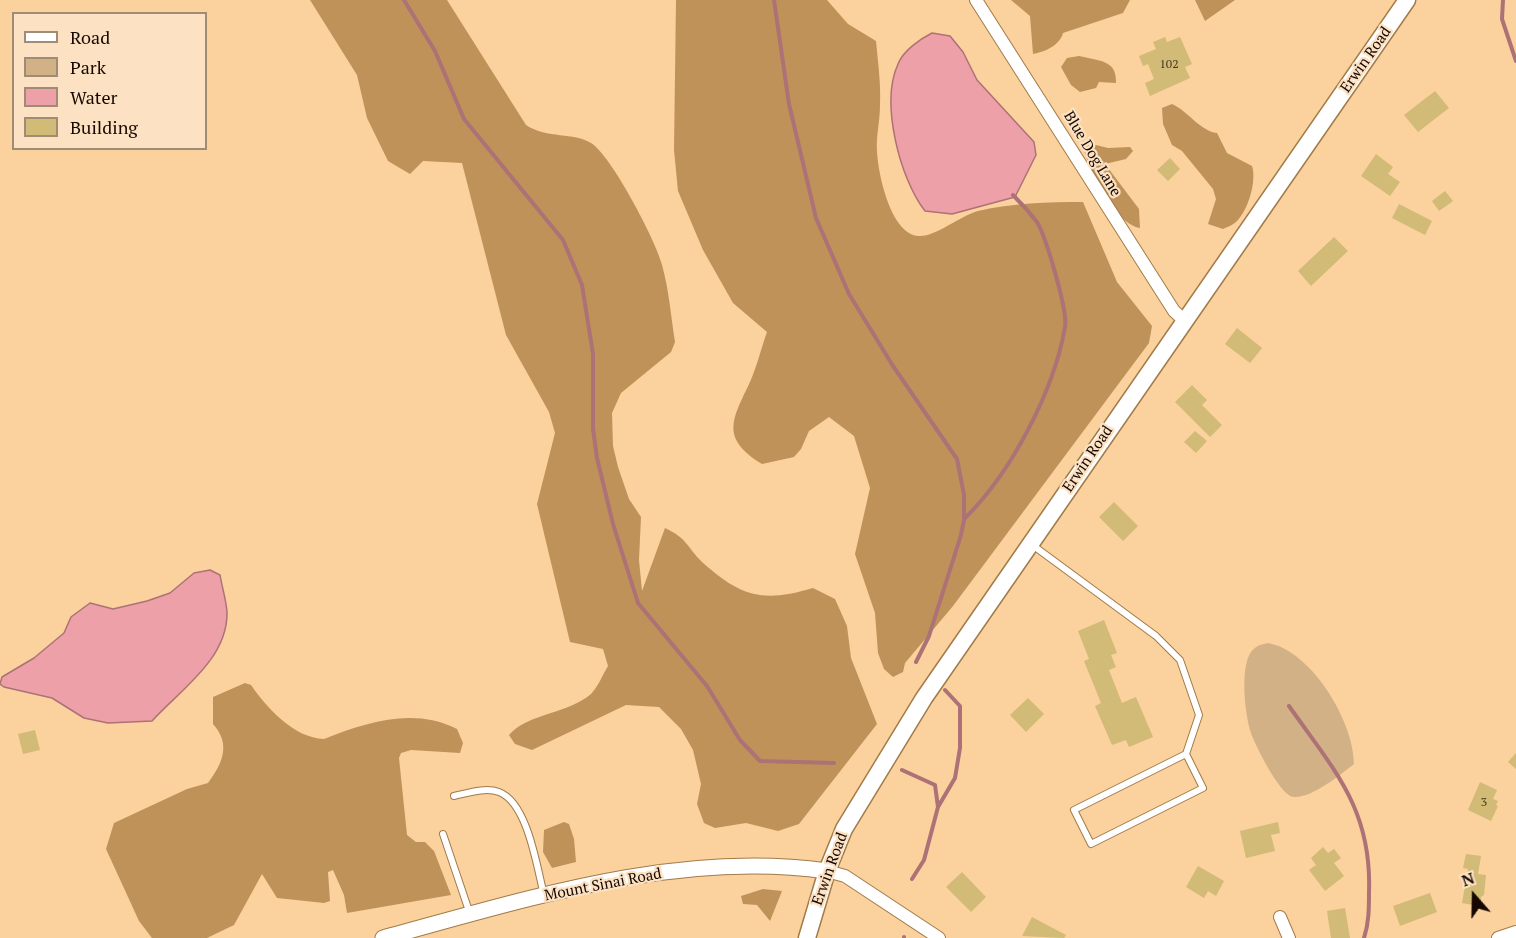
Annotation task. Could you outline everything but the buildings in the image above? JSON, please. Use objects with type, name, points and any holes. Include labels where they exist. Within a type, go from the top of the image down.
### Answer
[{"type":"main road","name":"Erwin Road","points":[[807,938],[827,871],[844,829],[894,746],[1031,543],[1407,0]]},
{"type":"street","name":"Blue Dog Lane","points":[[976,0],[1045,105],[1122,232],[1174,311],[1185,321]]},
{"type":"street","name":"Mount Sinai Road","points":[[383,938],[544,896],[704,866],[788,866],[827,871]]},
{"type":"street","points":[[827,871],[845,876],[939,938]]},
{"type":"street","points":[[1280,917],[1289,938]]},
{"type":"street","points":[[1498,938],[1516,932]]},
{"type":"lane","points":[[1031,543],[1156,636],[1180,660],[1199,715],[1186,754],[1203,788],[1091,844],[1074,810],[1186,754]]},
{"type":"lane","points":[[454,796],[477,790],[499,792],[513,801],[522,818],[544,896]]},
{"type":"lane","points":[[443,834],[470,914]]},
{"type":"green space","points":[[1268,643],[1300,659],[1315,674],[1338,709],[1347,728],[1352,747],[1354,764],[1326,785],[1301,796],[1294,797],[1282,789],[1269,770],[1249,725],[1244,688],[1246,664],[1255,648]]},
{"type":"shaded area","points":[[310,0],[447,0],[526,125],[543,132],[591,143],[600,151],[621,181],[658,253],[668,294],[675,342],[671,352],[621,393],[612,413],[613,446],[618,467],[629,499],[641,517],[639,560],[642,591],[665,528],[683,539],[702,562],[716,574],[741,590],[766,596],[795,593],[813,588],[835,599],[847,626],[851,658],[877,724],[799,824],[778,831],[746,823],[715,828],[704,823],[697,804],[701,784],[693,750],[681,729],[659,707],[626,705],[532,750],[515,744],[509,735],[527,722],[582,701],[594,691],[608,666],[603,649],[570,642],[537,504],[555,433],[549,412],[506,335],[462,163],[423,161],[410,174],[388,161],[367,118],[357,75]]},
{"type":"shaded area","points":[[676,0],[827,0],[848,24],[876,41],[880,89],[878,161],[883,188],[901,226],[909,233],[919,236],[940,230],[978,211],[1004,206],[1083,202],[1117,282],[1152,326],[1149,343],[953,606],[905,663],[903,672],[893,677],[884,669],[878,653],[875,613],[855,554],[870,488],[854,436],[829,417],[809,431],[801,449],[794,457],[762,464],[740,446],[735,437],[735,418],[738,407],[752,376],[767,332],[733,303],[703,250],[678,191],[674,150]]},
{"type":"shaded area","points":[[1011,0],[1130,0],[1123,13],[1063,33],[1059,41],[1051,47],[1033,54],[1030,16]]},
{"type":"shaded area","points":[[1195,0],[1235,0],[1205,21]]},
{"type":"shaded area","points":[[1079,56],[1110,65],[1116,83],[1099,82],[1096,88],[1080,92],[1071,85],[1061,67],[1067,58]]},
{"type":"shaded area","points":[[1172,104],[1205,129],[1217,133],[1227,153],[1252,166],[1253,180],[1248,203],[1232,225],[1223,229],[1208,224],[1216,199],[1213,189],[1182,151],[1172,145],[1163,124],[1162,108]]},
{"type":"shaded area","points":[[1088,143],[1108,148],[1130,147],[1133,151],[1126,159],[1105,164],[1139,209],[1140,228],[1121,217],[1104,194],[1086,156],[1083,146]]},
{"type":"shaded area","points":[[245,683],[251,685],[273,712],[292,728],[313,737],[324,739],[357,727],[390,719],[407,718],[441,722],[457,729],[463,743],[460,753],[411,750],[401,753],[399,758],[407,835],[416,842],[425,842],[434,851],[451,895],[347,913],[344,895],[333,870],[328,872],[330,901],[324,903],[277,898],[262,874],[234,925],[207,938],[152,938],[139,921],[106,849],[114,823],[187,789],[208,783],[218,768],[223,754],[222,739],[213,724],[213,697]]},
{"type":"shaded area","points":[[564,822],[569,824],[574,839],[576,862],[552,868],[543,852],[544,830]]},
{"type":"shaded area","points":[[763,889],[782,891],[770,921],[757,905],[743,904],[741,896]]},
{"type":"water","points":[[932,33],[950,36],[963,52],[977,80],[1034,142],[1036,155],[1015,197],[952,214],[925,211],[916,197],[895,140],[891,99],[893,80],[900,59],[912,46]]},
{"type":"water","points":[[210,570],[220,575],[227,612],[220,644],[200,672],[152,721],[108,723],[84,718],[52,698],[4,687],[0,684],[2,677],[34,658],[64,633],[71,617],[90,603],[113,609],[147,601],[170,593],[194,573]]},
{"type":"waterway","points":[[404,0],[435,51],[464,119],[563,240],[582,285],[593,354],[593,429],[597,458],[613,524],[638,603],[707,686],[740,740],[760,761],[834,763]]},
{"type":"waterway","points":[[774,0],[789,104],[816,218],[849,294],[893,366],[957,459],[964,495],[964,520],[961,535],[929,636],[916,662]]},
{"type":"waterway","points":[[1503,0],[1502,19],[1516,61]]},
{"type":"waterway","points":[[965,518],[998,478],[1028,430],[1051,378],[1065,327],[1060,291],[1041,230],[1037,222],[1013,195]]},
{"type":"waterway","points":[[912,879],[924,860],[938,807],[955,778],[960,748],[960,706],[945,690]]},
{"type":"waterway","points":[[1289,706],[1335,771],[1357,814],[1368,863],[1369,910],[1364,938]]},
{"type":"waterway","points":[[902,770],[935,785],[938,807]]}]
